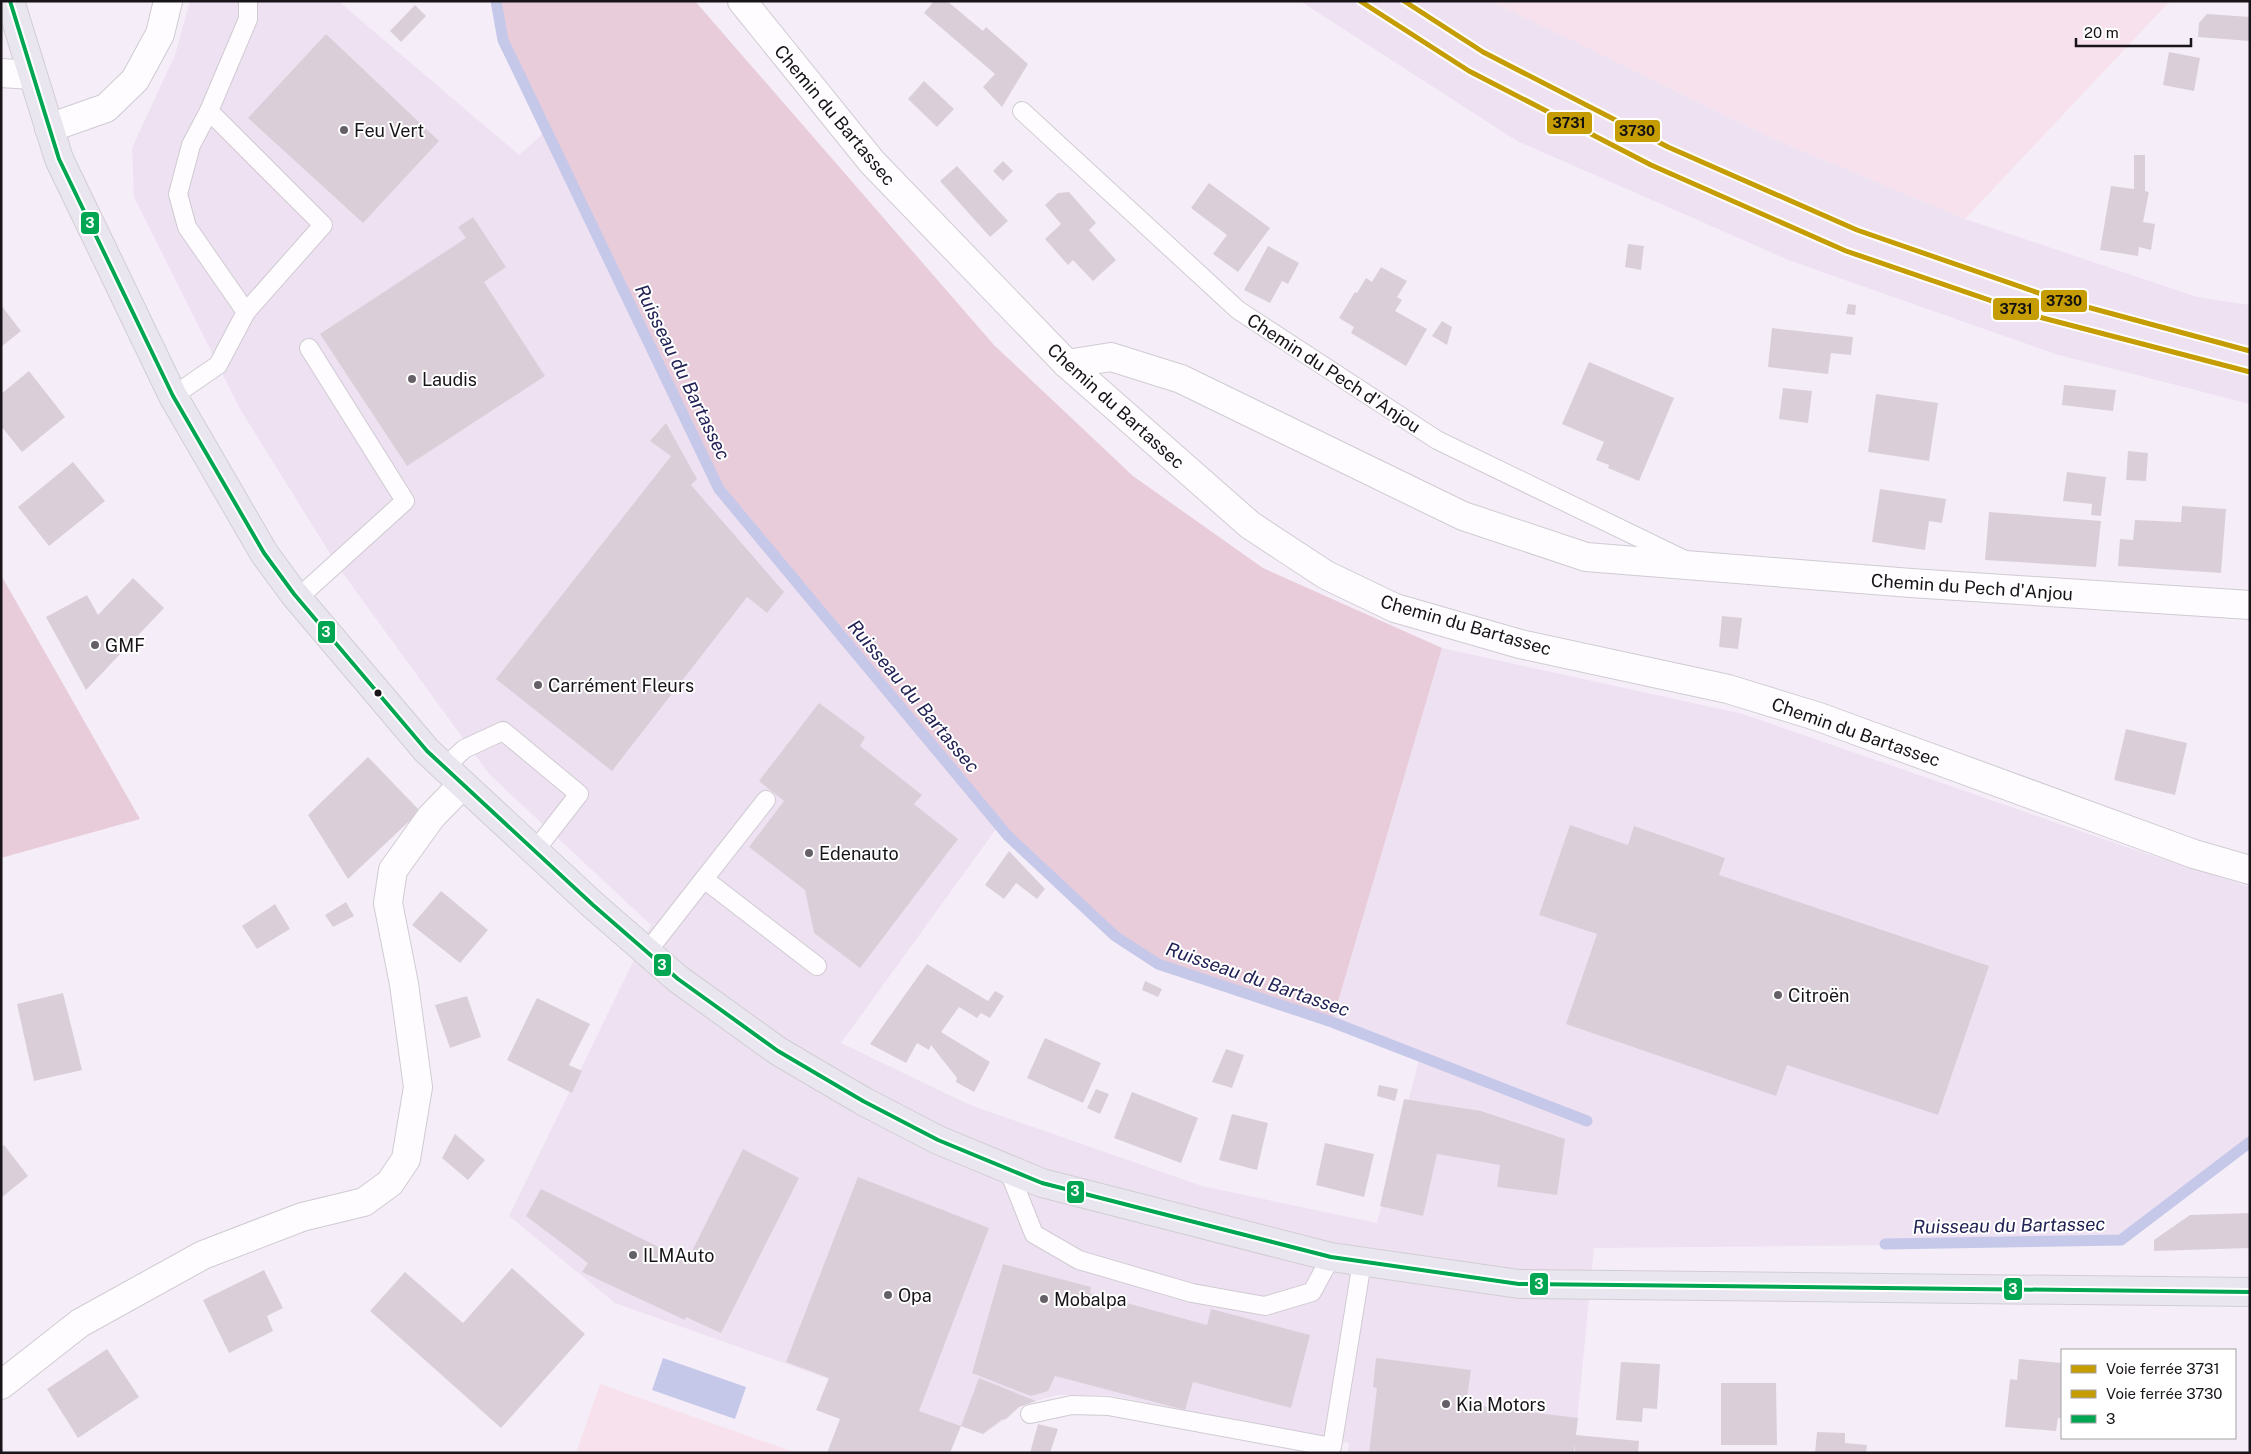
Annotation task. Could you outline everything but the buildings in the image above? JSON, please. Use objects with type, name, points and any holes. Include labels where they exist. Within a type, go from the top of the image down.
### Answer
[{"type":"main road","points":[[10,1],[59,159],[173,396],[264,552],[298,598],[426,751],[534,852],[646,952],[678,979],[778,1051],[863,1101],[938,1140],[1042,1183],[1330,1257],[1519,1284],[2250,1292]]},
{"type":"street","points":[[49,128],[106,108],[135,80],[160,34],[168,1]]},
{"type":"street","name":"Chemin du Bartassec","points":[[742,1],[872,162],[1067,364],[1250,525],[1326,575],[1395,608],[1520,644],[1728,689],[1819,716],[2194,854],[2250,870]]},
{"type":"street","points":[[1,73],[32,75]]},
{"type":"street","name":"Chemin du Pech d'Anjou","points":[[1067,364],[1111,357],[1181,379],[1463,516],[1554,548],[1586,557],[1694,564],[1911,583],[2250,605]]},
{"type":"street","points":[[1,1385],[80,1323],[203,1255],[302,1217],[364,1202],[390,1183],[406,1159],[418,1087],[404,984],[388,903],[393,870],[430,817],[453,776]]},
{"type":"lane","points":[[246,312],[187,227],[178,194],[192,145],[209,111],[248,19],[248,1]]},
{"type":"lane","points":[[173,396],[218,365],[246,312],[323,225],[209,111]]},
{"type":"lane","name":"Chemin du Pech d'Anjou","points":[[1022,112],[1238,310],[1437,440],[1694,564]]},
{"type":"lane","points":[[298,598],[405,501],[309,348]]},
{"type":"lane","points":[[453,776],[464,749],[503,731],[579,794],[534,852]]},
{"type":"lane","points":[[646,952],[766,800]]},
{"type":"lane","points":[[704,879],[818,966]]},
{"type":"lane","points":[[1008,1169],[1034,1234],[1079,1260],[1192,1293],[1265,1306],[1312,1292],[1330,1257]]},
{"type":"lane","points":[[1030,1414],[1072,1405],[1108,1406],[1332,1447],[1362,1262]]},
{"type":"shaded area","points":[[190,1],[338,1],[519,155],[547,130],[719,489],[999,825],[841,1043],[970,1105],[1202,1186],[1377,1223],[1420,1056],[1332,1022],[1442,648],[1743,714],[2138,851],[2250,887],[2250,1142],[2121,1240],[1909,1245],[1594,1248],[1574,1453],[1348,1453],[1349,1443],[1108,1395],[1057,1395],[1036,1401],[1019,1407],[1006,1419],[983,1434],[615,1303],[509,1216],[651,925],[489,774],[339,568],[240,409],[134,197],[132,148],[175,55]]},
{"type":"shaded area","points":[[496,1],[695,1],[994,345],[1133,476],[1263,568],[1442,648],[1332,1022],[1158,964],[1115,936],[999,825],[719,489],[503,40]]},
{"type":"shaded area","points":[[1300,1],[1491,1],[1772,138],[1965,219],[2197,297],[2250,305],[2250,404],[2055,354],[1791,261],[1517,141]]},
{"type":"shaded area","points":[[1491,1],[2170,1],[1965,219],[1772,138]]},
{"type":"shaded area","points":[[1,575],[140,819],[1,858]]},
{"type":"shaded area","points":[[600,1384],[797,1453],[576,1453]]},
{"type":"water","points":[[663,1358],[746,1387],[735,1419],[652,1390]]},
{"type":"waterway","name":"Ruisseau du Bartassec","points":[[496,1],[503,40],[719,489],[1008,836],[1115,936],[1158,964],[1332,1022],[1587,1121]]},
{"type":"waterway","name":"Ruisseau du Bartassec","points":[[1885,1244],[2121,1240],[2250,1142]]},
{"type":"rail line","name":"3731","points":[[1360,1],[1469,71],[1651,165],[1846,251],[2039,317],[2250,372]]},
{"type":"rail line","name":"3730","points":[[1404,1],[1483,52],[1668,147],[1857,230],[2050,297],[2250,351]]},
{"type":"transit line","name":"3","points":[[10,1],[59,159],[173,396],[264,553],[294,594],[427,751],[593,905],[678,979],[778,1051],[863,1101],[938,1140],[1042,1183],[1331,1257],[1519,1284],[2250,1292]]},
{"type":"place","name":"Feu Vert","points":[[344,130]]},
{"type":"place","name":"Laudis","points":[[412,379]]},
{"type":"place","name":"GMF","points":[[95,645]]},
{"type":"place","name":"Carrément Fleurs","points":[[538,685]]},
{"type":"place","name":"Edenauto","points":[[809,853]]},
{"type":"place","name":"Citroën","points":[[1778,995]]},
{"type":"place","name":"ILMAuto","points":[[633,1255]]},
{"type":"place","name":"Opa","points":[[888,1295]]},
{"type":"place","name":"Mobalpa","points":[[1044,1299]]},
{"type":"place","name":"Kia Motors","points":[[1446,1404]]}]
